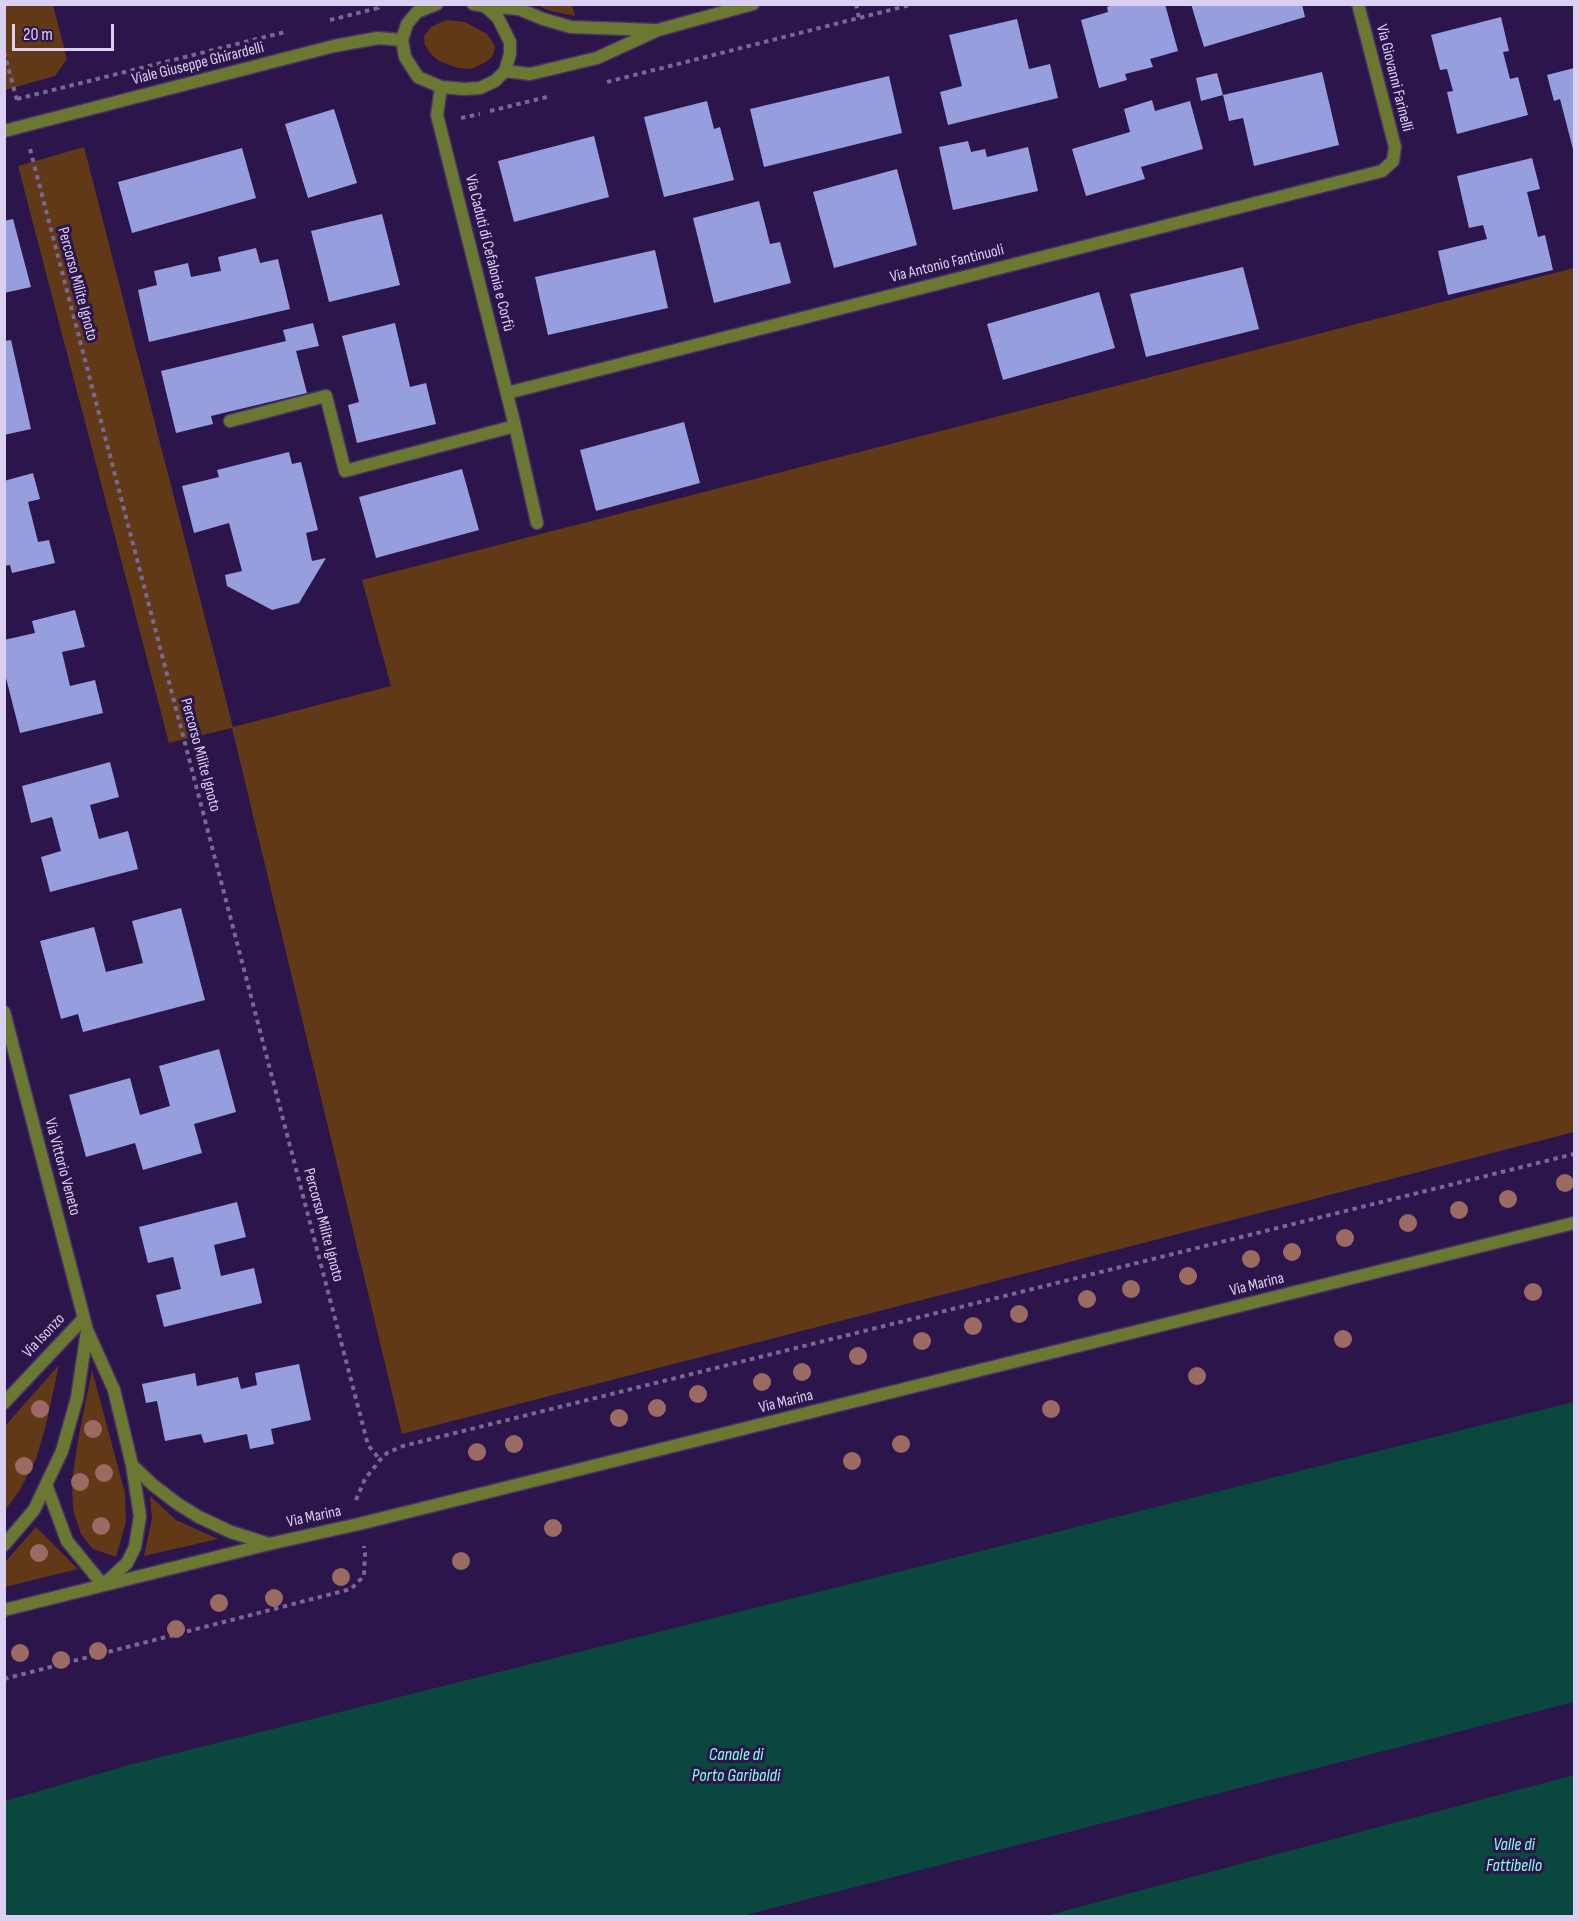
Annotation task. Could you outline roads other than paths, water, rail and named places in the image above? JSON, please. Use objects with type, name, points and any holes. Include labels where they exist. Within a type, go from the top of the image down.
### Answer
[{"type":"street","points":[[436,4],[414,8],[402,40],[405,57],[418,76],[441,87],[464,89],[480,88],[495,81],[505,71],[510,54],[510,42],[498,18],[479,5]]},
{"type":"street","points":[[505,71],[530,74],[597,58],[658,30],[753,4]]},
{"type":"street","name":"Via Giovanni Farinelli","points":[[1358,4],[1395,147],[1393,160]]},
{"type":"street","points":[[479,5],[519,9],[571,27],[658,30]]},
{"type":"street","name":"Viale Giuseppe Ghirardelli","points":[[4,131],[334,46],[378,38],[402,40]]},
{"type":"street","name":"Via Caduti di Cefalonia e Corfù","points":[[441,87],[438,115],[537,523]]},
{"type":"street","name":"Via Antonio Fantinuoli","points":[[507,393],[1382,171],[1393,160]]},
{"type":"street","points":[[230,421],[326,396],[345,471],[515,426]]},
{"type":"street","name":"Via Vittorio Veneto","points":[[4,1012],[87,1330],[114,1390],[132,1465],[140,1516],[135,1547],[128,1563],[103,1585]]},
{"type":"street","name":"Via Marina","points":[[4,1610],[1575,1223]]},
{"type":"street","name":"Via Isonzo","points":[[4,1404],[84,1318]]},
{"type":"street","name":"Via Vittorio Veneto","points":[[4,1545],[34,1510],[62,1451],[77,1398],[87,1330]]},
{"type":"street","points":[[132,1465],[162,1491],[199,1517],[231,1532],[269,1544]]},
{"type":"street","points":[[47,1486],[67,1541],[103,1585]]},
{"type":"water","name":"Canale di Porto Garibaldi","points":[[1574,1402],[1574,1702],[742,1916],[5,1916],[5,1801],[129,1765]]},
{"type":"water","name":"Valle di Fattibello","points":[[1574,1775],[1574,1916],[1045,1916]]}]
